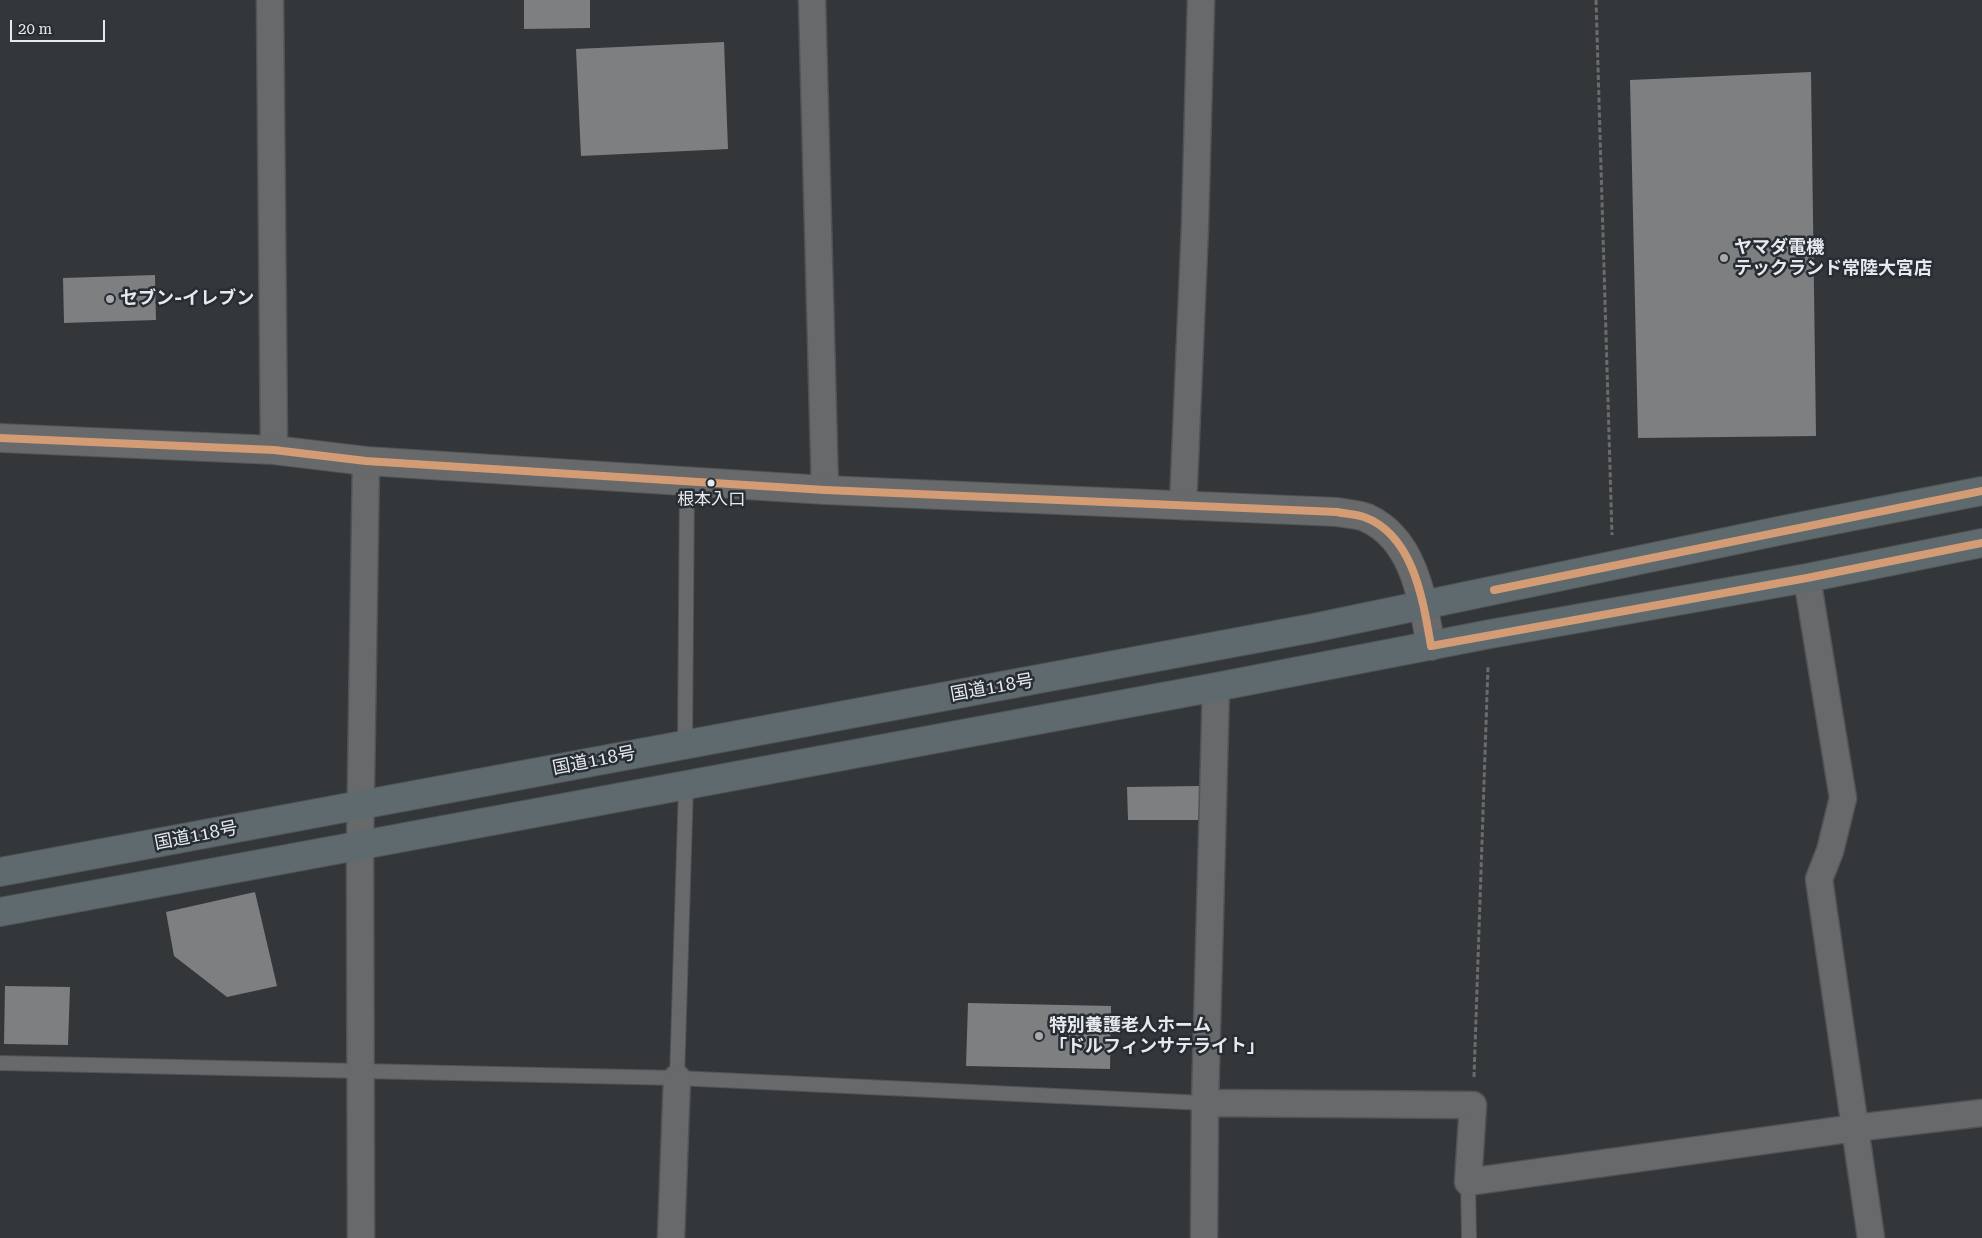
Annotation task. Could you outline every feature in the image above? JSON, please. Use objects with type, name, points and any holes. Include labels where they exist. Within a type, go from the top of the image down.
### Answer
[{"type":"highway","name":"国道118号","points":[[0,872],[1313,628],[1982,491]]},
{"type":"highway","points":[[0,912],[1216,687],[1490,634],[1807,578],[1982,543]]},
{"type":"street","points":[[270,0],[274,450]]},
{"type":"street","points":[[812,0],[825,490]]},
{"type":"street","points":[[1183,506],[1195,226],[1201,0]]},
{"type":"street","points":[[0,438],[274,450],[366,461],[825,490],[1338,512],[1366,517],[1387,528],[1403,548],[1423,604],[1431,646]]},
{"type":"street","points":[[361,1238],[359,1072],[360,805],[366,461]]},
{"type":"street","points":[[1807,578],[1843,798],[1830,851],[1819,879],[1871,1238]]},
{"type":"street","points":[[1204,1238],[1205,1103],[1216,687]]},
{"type":"street","points":[[671,1238],[677,1078]]},
{"type":"street","points":[[1205,1103],[1473,1105],[1468,1182],[1856,1128],[1982,1113]]},
{"type":"lane","points":[[685,744],[687,481]]},
{"type":"lane","points":[[677,1078],[686,785]]},
{"type":"lane","points":[[0,1063],[677,1078],[1205,1103]]},
{"type":"lane","points":[[1468,1182],[1469,1238]]},
{"type":"path","points":[[1596,0],[1613,566]]},
{"type":"path","points":[[1473,1105],[1490,634]]},
{"type":"building","points":[[524,0],[590,0],[590,28],[524,29]]},
{"type":"building","points":[[724,42],[728,149],[581,156],[576,49]]},
{"type":"building","name":"ヤマダ電機 テックランド常陸大宮店","points":[[1811,72],[1816,436],[1638,438],[1630,80]]},
{"type":"building","name":"セブン-イレブン","points":[[155,275],[156,320],[64,323],[63,278]]},
{"type":"building","points":[[1199,786],[1200,820],[1128,820],[1127,787]]},
{"type":"building","points":[[255,892],[277,986],[227,997],[174,956],[166,912]]},
{"type":"building","points":[[5,986],[70,987],[68,1045],[4,1044]]},
{"type":"building","name":"特別養護老人ホーム 「ドルフィンサテライト」","points":[[968,1003],[1111,1006],[1110,1069],[966,1066]]},
{"type":"transit line","points":[[0,438],[274,450],[366,461],[825,490],[1337,512],[1364,517],[1381,526],[1394,538],[1405,554],[1413,571],[1424,609],[1431,646],[1807,578],[1982,543]]},
{"type":"transit line","points":[[1494,590],[1982,491]]},
{"type":"place","name":"ヤマダ電機 テックランド常陸大宮店","points":[[1724,258]]},
{"type":"place","name":"セブン-イレブン","points":[[110,299]]},
{"type":"place","name":"根本入口","points":[[711,483]]},
{"type":"place","name":"特別養護老人ホーム 「ドルフィンサテライト」","points":[[1039,1036]]}]
